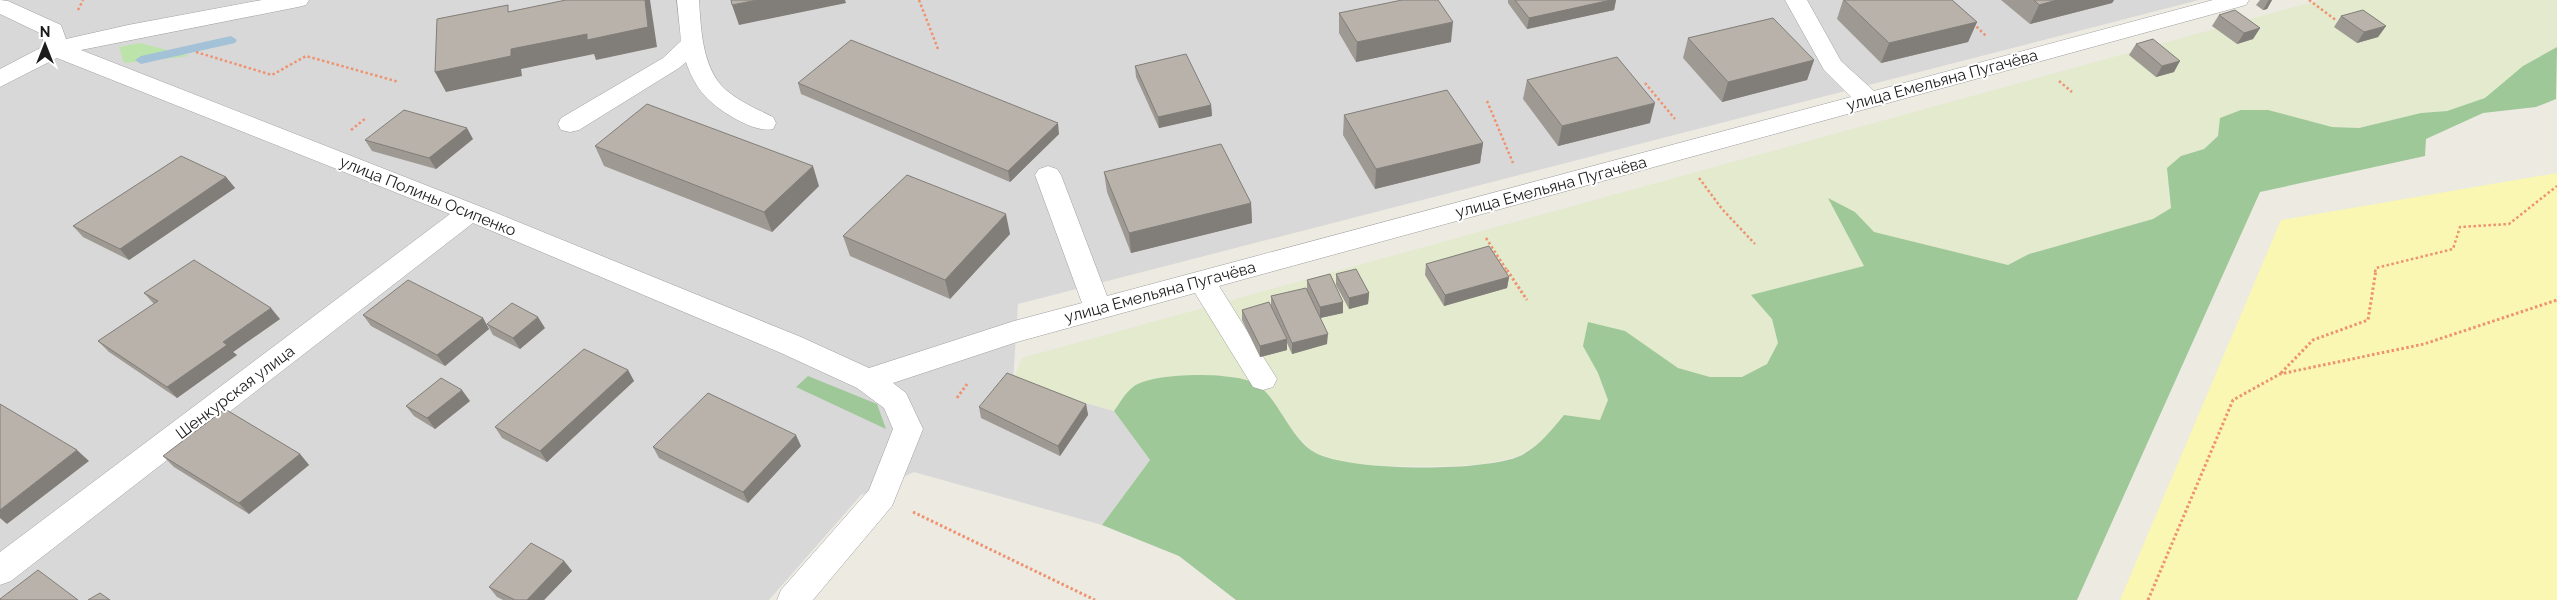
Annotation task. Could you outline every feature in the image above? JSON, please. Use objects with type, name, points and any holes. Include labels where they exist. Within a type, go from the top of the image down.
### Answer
[{"type":"street","points":[[0,79],[56,48],[128,32],[298,0]]},
{"type":"street","points":[[688,0],[698,67],[714,93],[764,123]]},
{"type":"street","points":[[1796,0],[1832,64],[1868,99]]},
{"type":"street","name":"улица Емельяна Пугачёва","points":[[867,380],[1014,332],[2238,0]]},
{"type":"street","points":[[0,6],[53,30],[56,48]]},
{"type":"street","points":[[570,124],[671,63],[693,42]]},
{"type":"street","name":"улица Полины Осипенко","points":[[56,48],[470,212],[791,345],[867,380],[896,401],[908,429],[882,497],[793,600]]},
{"type":"street","points":[[1048,175],[1098,309]]},
{"type":"street","name":"Шенкурская улица","points":[[0,571],[470,212]]},
{"type":"street","points":[[1202,281],[1263,379]]},
{"type":"path","points":[[919,0],[938,48]]},
{"type":"path","points":[[2309,0],[2337,21]]},
{"type":"path","points":[[192,51],[272,75],[306,56],[398,82]]},
{"type":"path","points":[[1645,83],[1722,209],[1755,244]]},
{"type":"path","points":[[1487,101],[1517,173],[1522,195]]},
{"type":"path","points":[[2148,600],[2233,400],[2280,374],[2313,340],[2368,320],[2376,268],[2453,249],[2460,227],[2509,224],[2557,186]]},
{"type":"path","points":[[1468,210],[1527,300]]},
{"type":"path","points":[[2280,374],[2424,344],[2557,300]]},
{"type":"path","points":[[882,497],[1095,600]]},
{"type":"shaded area","points":[[0,0],[2199,0],[1018,304],[1013,382],[1114,411],[1150,460],[1102,525],[914,472],[861,495],[769,600],[0,600]]},
{"type":"green space","points":[[2320,0],[2557,0],[2557,47],[2523,66],[2485,98],[2447,111],[2421,113],[2359,128],[2332,127],[2300,119],[2218,136],[2203,149],[2181,156],[2168,188],[2171,208],[2153,219],[2029,254],[2008,265],[1873,232],[1855,212],[1829,199],[1864,266],[1751,295],[1772,319],[1778,343],[1767,364],[1742,377],[1710,377],[1678,368],[1652,350],[1583,346],[1598,373],[1608,400],[1600,421],[1564,415],[1545,438],[1519,456],[1485,464],[1382,466],[1349,464],[1313,452],[1292,430],[1258,385],[1134,386],[1114,411],[1012,382],[1022,358]]},
{"type":"green space","points":[[140,43],[190,56],[124,63],[119,47]]},
{"type":"green space","points":[[2557,47],[2556,99],[2536,107],[2483,113],[2426,139],[2425,156],[2260,192],[2077,600],[1236,600],[1179,556],[1102,525],[1150,460],[1114,411],[1130,389],[1143,382],[1157,378],[1195,375],[1233,377],[1248,380],[1265,391],[1291,429],[1306,446],[1314,452],[1331,459],[1416,468],[1478,465],[1502,461],[1520,456],[1533,448],[1564,415],[1600,420],[1608,400],[1598,373],[1583,346],[1588,322],[1625,331],[1678,368],[1710,377],[1742,377],[1767,364],[1778,343],[1772,319],[1751,295],[1864,266],[1828,198],[1855,212],[1874,232],[2008,265],[2029,254],[2153,219],[2171,208],[2167,168],[2181,156],[2204,149],[2218,136],[2220,118],[2241,110],[2268,110],[2332,127],[2359,128],[2421,113],[2447,111],[2485,98],[2523,66]]},
{"type":"green space","points":[[808,376],[877,404],[886,429],[796,387]]},
{"type":"sand","points":[[2557,173],[2557,600],[2120,600],[2281,220]]},
{"type":"building","points":[[566,0],[645,0],[648,27],[587,40],[587,34],[511,49],[511,56],[435,72],[437,19],[508,5],[508,12]]},
{"type":"building","points":[[731,0],[757,0],[732,5]]},
{"type":"building","points":[[1402,0],[1438,0],[1453,22],[1357,42],[1339,13]]},
{"type":"building","points":[[1515,0],[1611,0],[1529,18]]},
{"type":"building","points":[[1844,0],[1952,0],[1977,22],[1889,43]]},
{"type":"building","points":[[2034,0],[2057,0],[2039,5]]},
{"type":"building","points":[[2235,10],[2260,28],[2244,33],[2219,15]]},
{"type":"building","points":[[2363,10],[2386,26],[2364,32],[2341,16]]},
{"type":"building","points":[[1773,18],[1814,60],[1728,82],[1688,38]]},
{"type":"building","points":[[2153,39],[2180,61],[2162,66],[2136,44]]},
{"type":"building","points":[[851,40],[1058,123],[1008,171],[798,83]]},
{"type":"building","points":[[1186,54],[1211,105],[1158,117],[1135,66]]},
{"type":"building","points":[[1617,57],[1655,103],[1562,126],[1527,80]]},
{"type":"building","points":[[1447,90],[1483,143],[1376,169],[1344,115]]},
{"type":"building","points":[[647,104],[813,166],[764,212],[595,146]]},
{"type":"building","points":[[404,110],[467,128],[429,158],[365,140]]},
{"type":"building","points":[[1221,144],[1251,203],[1129,233],[1104,172]]},
{"type":"building","points":[[181,156],[226,177],[120,249],[73,226]]},
{"type":"building","points":[[907,175],[1006,214],[945,280],[843,236]]},
{"type":"building","points":[[1489,246],[1509,277],[1445,295],[1426,264]]},
{"type":"building","points":[[194,260],[271,308],[223,342],[227,345],[167,387],[98,341],[158,301],[144,293]]},
{"type":"building","points":[[1356,269],[1369,293],[1349,298],[1336,274]]},
{"type":"building","points":[[1330,274],[1343,302],[1320,307],[1307,280]]},
{"type":"building","points":[[408,280],[483,318],[437,355],[363,315]]},
{"type":"building","points":[[1306,288],[1328,334],[1292,343],[1271,296]]},
{"type":"building","points":[[1269,302],[1287,339],[1260,346],[1242,310]]},
{"type":"building","points":[[512,303],[538,317],[513,338],[487,324]]},
{"type":"building","points":[[584,349],[628,370],[540,451],[495,427]]},
{"type":"building","points":[[1007,373],[1086,404],[1058,446],[979,407]]},
{"type":"building","points":[[441,378],[462,390],[427,418],[406,406]]},
{"type":"building","points":[[708,393],[796,435],[743,492],[653,447]]},
{"type":"building","points":[[0,404],[77,450],[0,510]]},
{"type":"building","points":[[225,409],[300,454],[239,503],[163,456]]},
{"type":"building","points":[[531,543],[564,561],[527,600],[515,600],[489,587]]},
{"type":"building","points":[[38,570],[78,600],[0,600]]},
{"type":"building","points":[[100,593],[110,600],[88,600]]},
{"type":"waterway","points":[[141,60],[231,40]]}]
